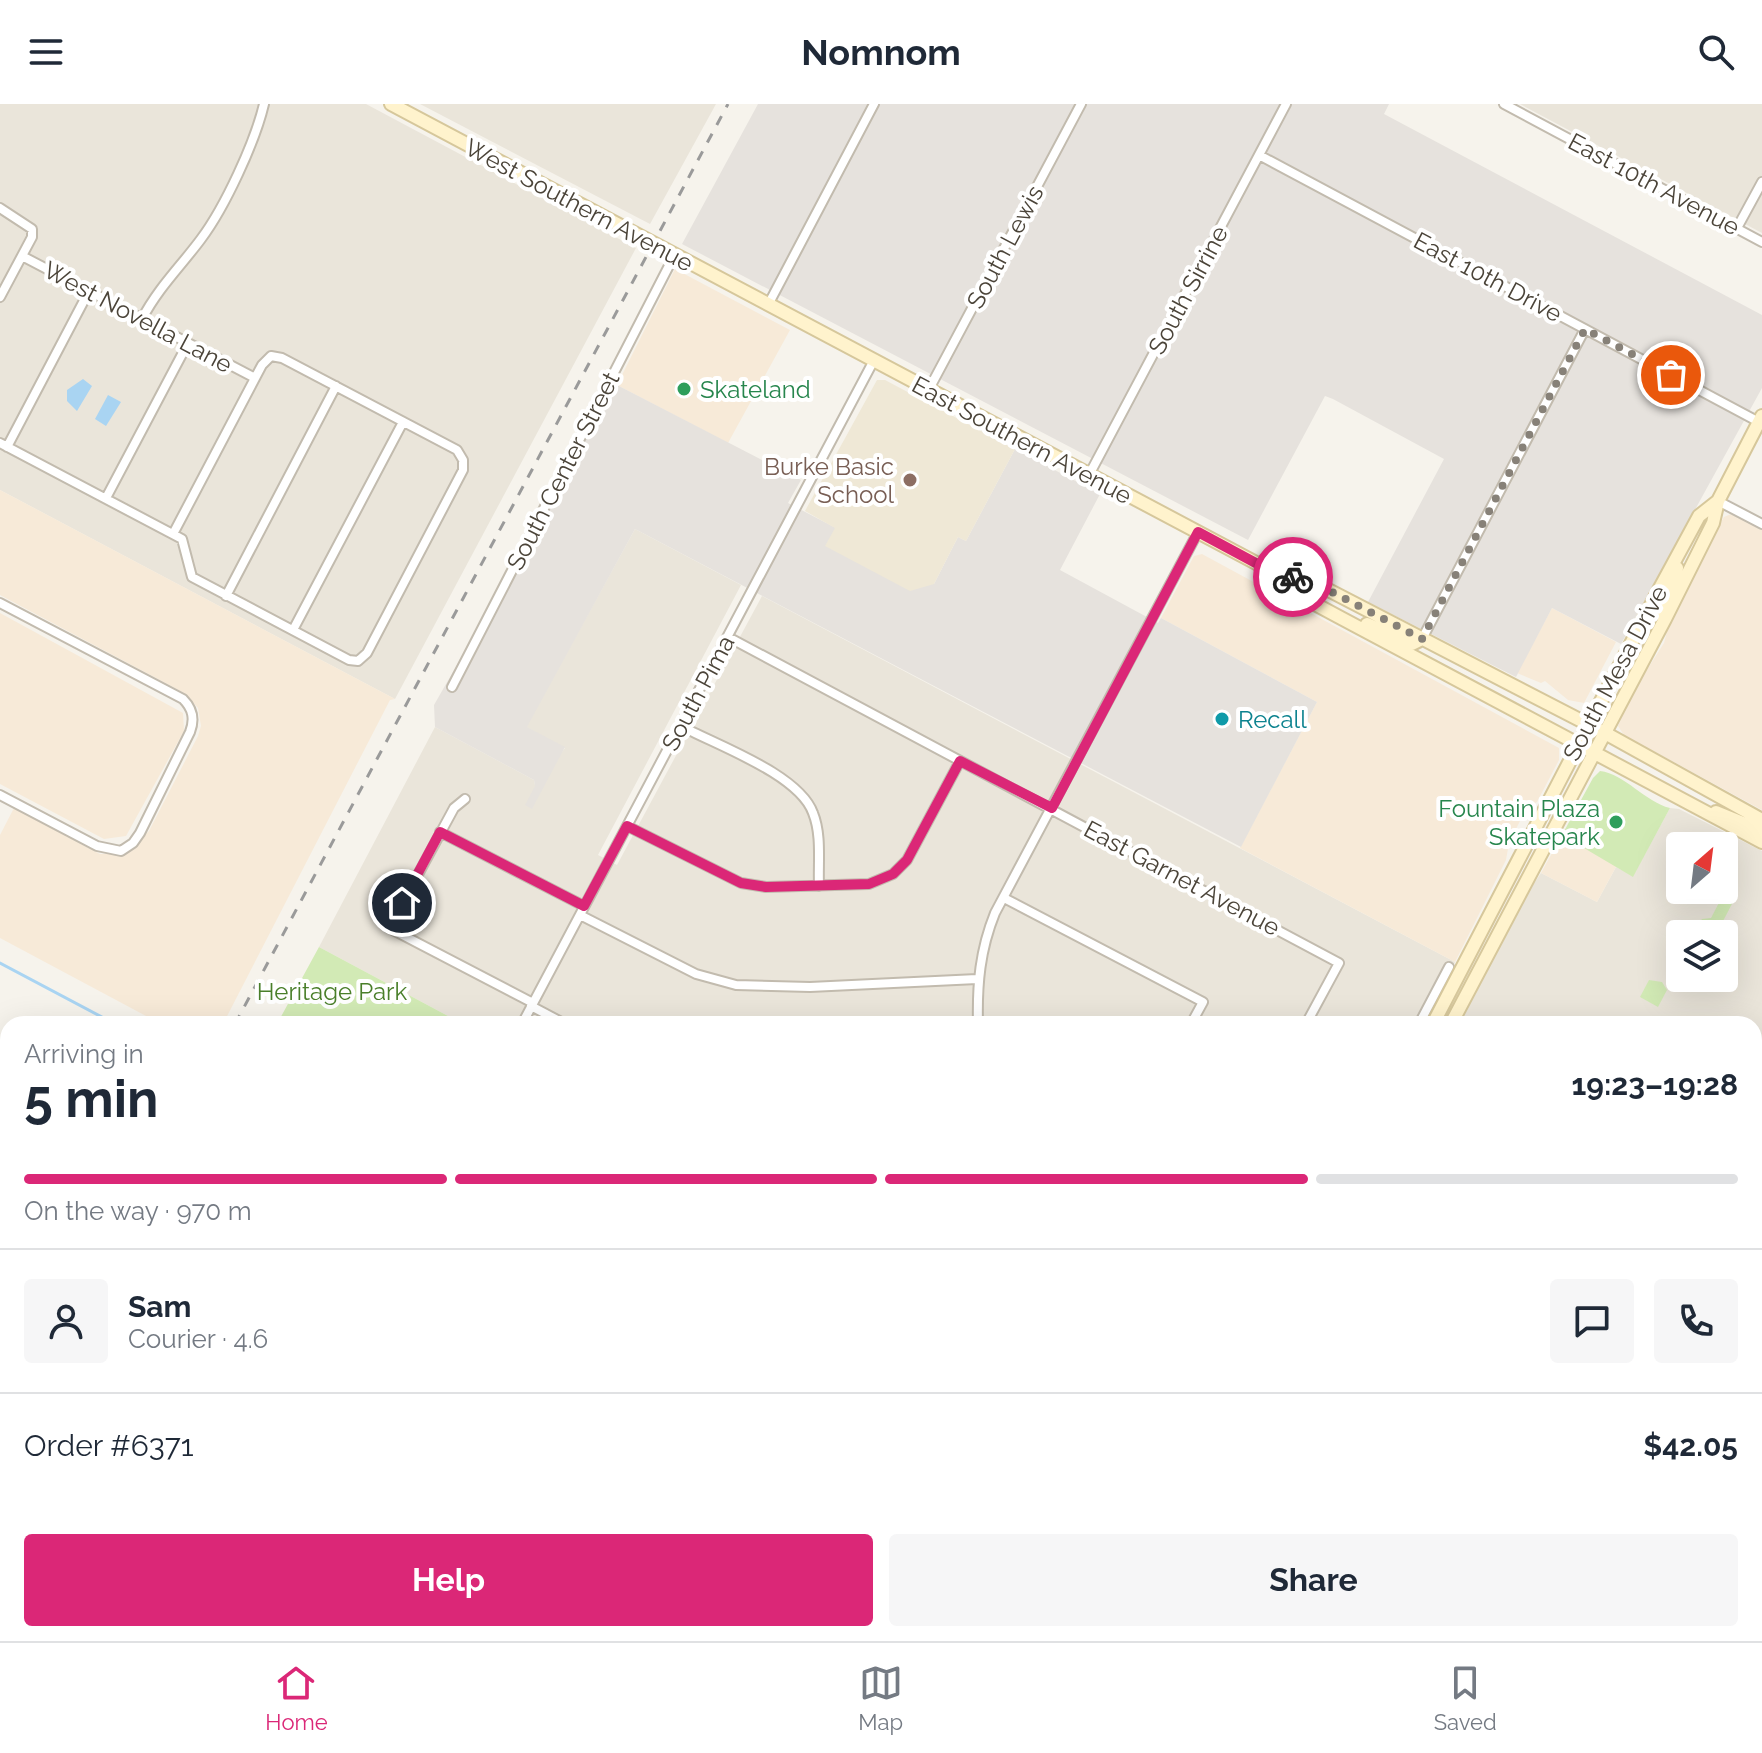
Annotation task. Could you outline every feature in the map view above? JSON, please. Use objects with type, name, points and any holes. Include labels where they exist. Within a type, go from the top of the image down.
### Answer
[{"type":"main road","name":"West Southern Avenue","points":[[391,104],[768,305]]},
{"type":"main road","name":"East Southern Avenue","points":[[768,305],[1278,575],[1300,596],[1762,842]]},
{"type":"main road","name":"South Mesa Drive","points":[[1455,1016],[1657,636],[1713,523],[1718,501],[1760,419]]},
{"type":"main road","name":"South Mesa Drive","points":[[1441,1016],[1587,724],[1677,556],[1699,516],[1718,501]]},
{"type":"main road","points":[[1657,636],[1658,618],[1677,571],[1677,556]]},
{"type":"main road","name":"East Southern Avenue","points":[[1278,575],[1309,580],[1605,733],[1762,820]]},
{"type":"main road","points":[[1341,618],[1354,618],[1404,642],[1412,644],[1422,639]]},
{"type":"main road","points":[[1705,812],[1716,812],[1762,831]]},
{"type":"street","points":[[142,319],[163,283],[206,231],[253,140],[264,104]]},
{"type":"street","points":[[768,305],[874,104]]},
{"type":"street","name":"South Lewis","points":[[928,391],[1081,104]]},
{"type":"street","name":"South Sirrine","points":[[1089,475],[1286,104]]},
{"type":"street","name":"East 10th Avenue","points":[[1504,104],[1762,242]]},
{"type":"street","name":"East 10th Drive","points":[[1259,155],[1760,419]]},
{"type":"street","points":[[1737,228],[1762,182]]},
{"type":"street","points":[[0,208],[32,229],[22,256],[0,297]]},
{"type":"street","name":"West Novella Lane","points":[[22,256],[255,378]]},
{"type":"street","name":"South Center Street","points":[[452,687],[674,256]]},
{"type":"street","points":[[89,291],[4,445],[182,539],[192,577],[349,660],[358,661],[367,653],[463,470],[463,460],[457,450],[282,358],[271,356],[255,378],[173,534]]},
{"type":"street","points":[[1422,639],[1585,329]]},
{"type":"street","points":[[106,498],[188,343]]},
{"type":"street","name":"South Pima","points":[[526,1016],[873,362]]},
{"type":"street","points":[[226,596],[336,386]]},
{"type":"street","points":[[293,630],[403,422]]},
{"type":"street","points":[[1718,501],[1762,524]]},
{"type":"street","points":[[978,1016],[977,979],[988,931],[1198,532]]},
{"type":"street","points":[[0,603],[183,699],[191,707],[192,728],[140,833],[133,843],[121,851],[97,846],[0,795]]},
{"type":"street","name":"East Garnet Avenue","points":[[728,637],[1339,963],[1310,1016]]},
{"type":"street","points":[[681,726],[781,778],[803,794],[817,824],[819,886]]},
{"type":"street","points":[[627,826],[741,883],[869,884],[900,869],[960,761]]},
{"type":"street","points":[[465,799],[454,808],[389,928],[551,1016]]},
{"type":"street","points":[[440,832],[675,965],[736,985],[810,987],[977,979]]},
{"type":"street","points":[[1004,898],[1203,1002],[1195,1016]]},
{"type":"street","points":[[1423,1016],[1449,967]]},
{"type":"shaded area","points":[[0,104],[366,104],[636,248],[395,699],[0,490]]},
{"type":"shaded area","points":[[420,104],[716,104],[650,224]]},
{"type":"shaded area","points":[[758,104],[1389,104],[1384,114],[1762,315],[1762,388],[1621,644],[1552,608],[1516,677],[1368,602],[1444,459],[1333,399],[1325,396],[1248,540],[682,244]]},
{"type":"shaded area","points":[[1520,104],[1762,104],[1762,233]]},
{"type":"shaded area","points":[[675,269],[790,330],[728,443],[617,385]]},
{"type":"shaded area","name":"Burke Basic School","points":[[877,380],[885,380],[1015,449],[966,541],[958,537],[934,584],[910,591],[825,546],[835,528],[805,511]]},
{"type":"shaded area","points":[[617,385],[801,480],[788,503],[836,528],[826,546],[934,584],[958,537],[966,541],[1015,449],[1100,494],[1060,570],[1158,623],[1161,618],[1317,702],[1241,847],[635,529],[527,727],[565,747],[532,809],[525,805],[535,786],[534,780],[435,727],[434,705]]},
{"type":"shaded area","points":[[0,490],[395,699],[390,700],[227,1016],[146,1016],[0,938],[0,835],[14,808],[100,854],[126,853],[149,831],[201,726],[198,708],[184,693],[0,595]]},
{"type":"shaded area","points":[[1731,514],[1762,530],[1762,810],[1624,735],[1618,726],[1631,695],[1664,643],[1670,620],[1707,546],[1724,517]]},
{"type":"shaded area","points":[[635,529],[741,585],[598,855],[617,865],[762,596],[1455,962],[1428,1016],[448,1016],[319,947],[435,727],[534,780],[535,785],[565,748],[526,727]]},
{"type":"shaded area","points":[[1202,554],[1559,748],[1559,760],[1537,802],[1527,807],[1509,843],[1506,860],[1455,962],[1240,848],[1317,702],[1161,618],[1194,556]]},
{"type":"shaded area","points":[[1552,608],[1616,642],[1584,703],[1568,700],[1545,681],[1541,683],[1517,673]]},
{"type":"shaded area","points":[[0,613],[183,713],[184,731],[126,836],[104,839],[0,784]]},
{"type":"shaded area","points":[[1670,808],[1679,809],[1724,832],[1666,832],[1666,904],[1738,904],[1738,839],[1762,851],[1762,1016],[1461,1016],[1519,906],[1541,873],[1597,902],[1616,867],[1633,876]]},
{"type":"shaded area","points":[[1562,835],[1617,865],[1597,902],[1541,873]]},
{"type":"green space","name":"Fountain Plaza Skatepark","points":[[1600,771],[1618,777],[1670,808],[1633,877],[1562,835],[1593,778]]},
{"type":"green space","points":[[1718,904],[1732,904],[1724,920],[1701,920],[1711,918]]},
{"type":"green space","name":"Heritage Park","points":[[319,947],[448,1016],[281,1016]]},
{"type":"green space","points":[[1649,980],[1662,982],[1666,988],[1658,1007],[1640,997]]},
{"type":"water","points":[[83,379],[92,386],[77,411],[67,401],[67,390]]},
{"type":"water","points":[[108,395],[121,402],[106,426],[95,419]]},
{"type":"waterway","points":[[0,963],[100,1016]]},
{"type":"railway","points":[[239,1016],[728,104]]},
{"type":"way so far","points":[[1293,577],[1309,580],[1422,639],[1585,329],[1671,375]]},
{"type":"place","name":"Skateland","points":[[684,389]]},
{"type":"place","name":"Burke Basic School","points":[[910,480]]},
{"type":"place","name":"Recall","points":[[1222,719]]},
{"type":"place","name":"Fountain Plaza Skatepark","points":[[1616,822]]},
{"type":"route","points":[[402,903],[440,832],[584,906],[627,826],[723,877],[741,883],[766,887],[819,886],[869,884],[881,880],[900,869],[907,860],[960,761],[1052,808],[1198,532],[1278,575],[1293,577]]}]
